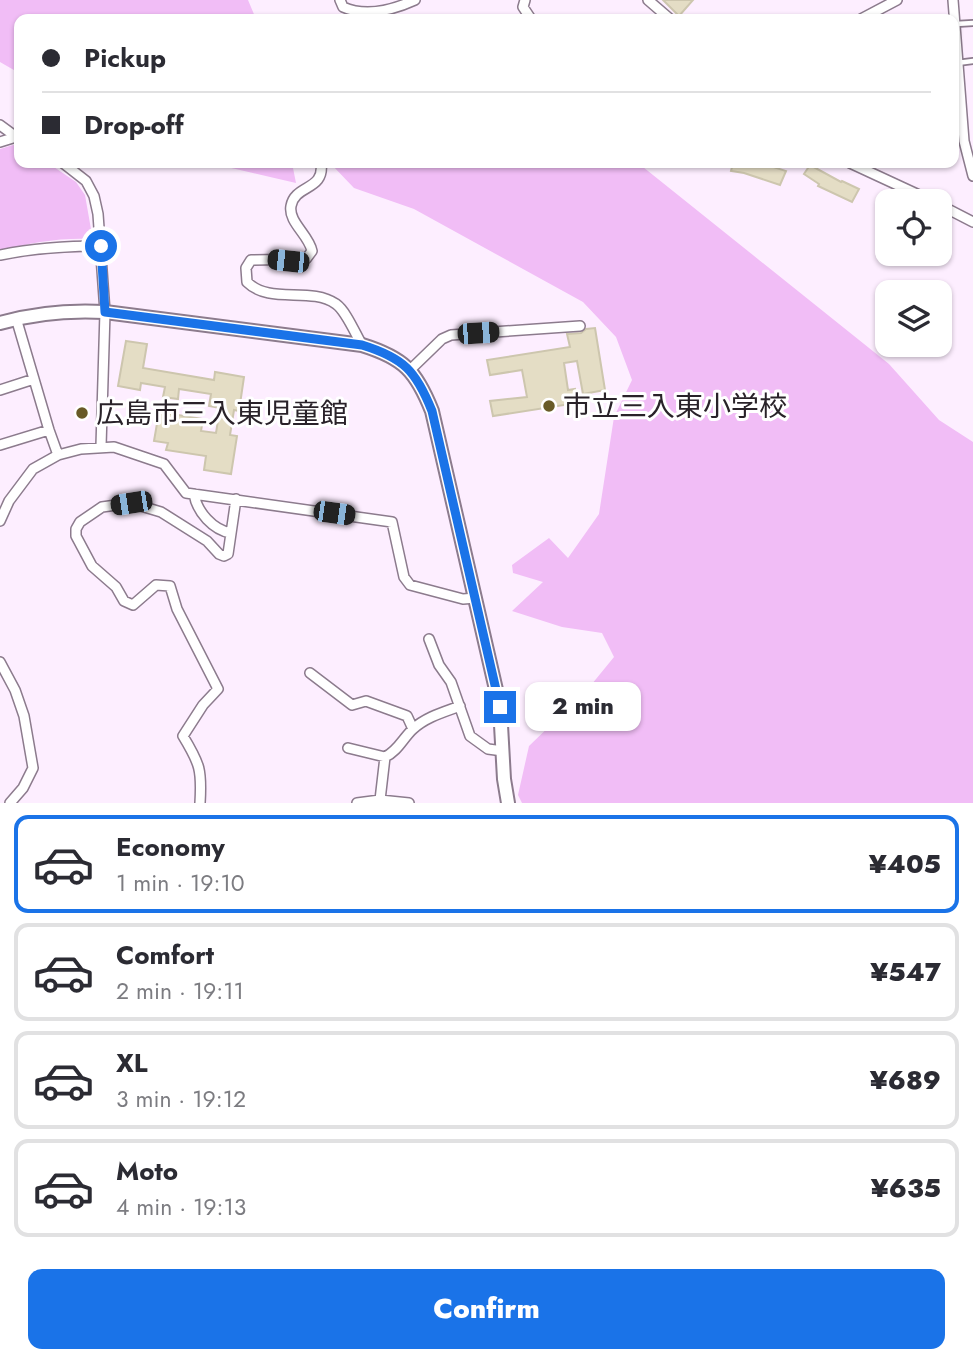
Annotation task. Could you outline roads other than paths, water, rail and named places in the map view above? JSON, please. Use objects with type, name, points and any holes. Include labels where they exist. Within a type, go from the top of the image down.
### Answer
[{"type":"street","points":[[340,0],[343,7],[361,14]]},
{"type":"street","points":[[374,14],[415,0]]},
{"type":"street","points":[[648,0],[664,14]]},
{"type":"street","points":[[870,14],[897,0]]},
{"type":"street","points":[[959,106],[964,142],[972,170]]},
{"type":"street","points":[[69,168],[86,181],[99,214],[105,312],[100,446]]},
{"type":"street","points":[[321,168],[319,179],[297,195],[291,205],[293,218],[311,242],[312,251],[306,259],[251,260],[246,268],[247,282],[260,292],[324,298],[339,304],[362,345]]},
{"type":"street","points":[[861,168],[906,189]]},
{"type":"street","points":[[952,211],[973,222]]},
{"type":"street","points":[[0,256],[25,250],[101,246]]},
{"type":"street","points":[[0,323],[16,318],[73,310],[105,312],[362,345],[392,357],[410,370],[422,386],[432,411],[476,598],[500,707],[508,803]]},
{"type":"street","points":[[16,318],[58,455]]},
{"type":"street","points":[[410,370],[451,335],[580,326]]},
{"type":"street","points":[[0,390],[34,379]]},
{"type":"street","points":[[0,445],[49,430]]},
{"type":"street","points":[[0,521],[5,501],[33,469],[58,455],[100,446],[114,447],[164,464],[186,493],[392,522],[404,578],[410,585],[463,598],[476,598]]},
{"type":"street","points":[[194,494],[196,505],[219,531],[231,534]]},
{"type":"street","points":[[200,803],[202,779],[198,761],[183,736],[203,705],[218,688],[177,609],[170,586],[156,585],[133,605],[124,601],[116,587],[92,566],[76,536],[76,529],[80,522],[102,507],[131,503],[160,512],[207,541],[224,556],[228,554],[236,499]]},
{"type":"street","points":[[429,639],[439,665],[452,682],[470,736],[488,750],[503,751]]},
{"type":"street","points":[[0,662],[15,690],[24,716],[33,768],[23,788],[10,803]]},
{"type":"street","points":[[310,674],[352,705],[366,701],[407,716],[413,729]]},
{"type":"street","points":[[348,748],[385,757],[393,753],[413,729],[428,718],[460,706]]},
{"type":"street","points":[[380,800],[385,757]]},
{"type":"street","points":[[357,803],[380,800],[409,803]]},
{"type":"place","name":"市立三入東小学校","points":[[549,406]]},
{"type":"place","name":"広島市三入東児童館","points":[[82,413]]}]
